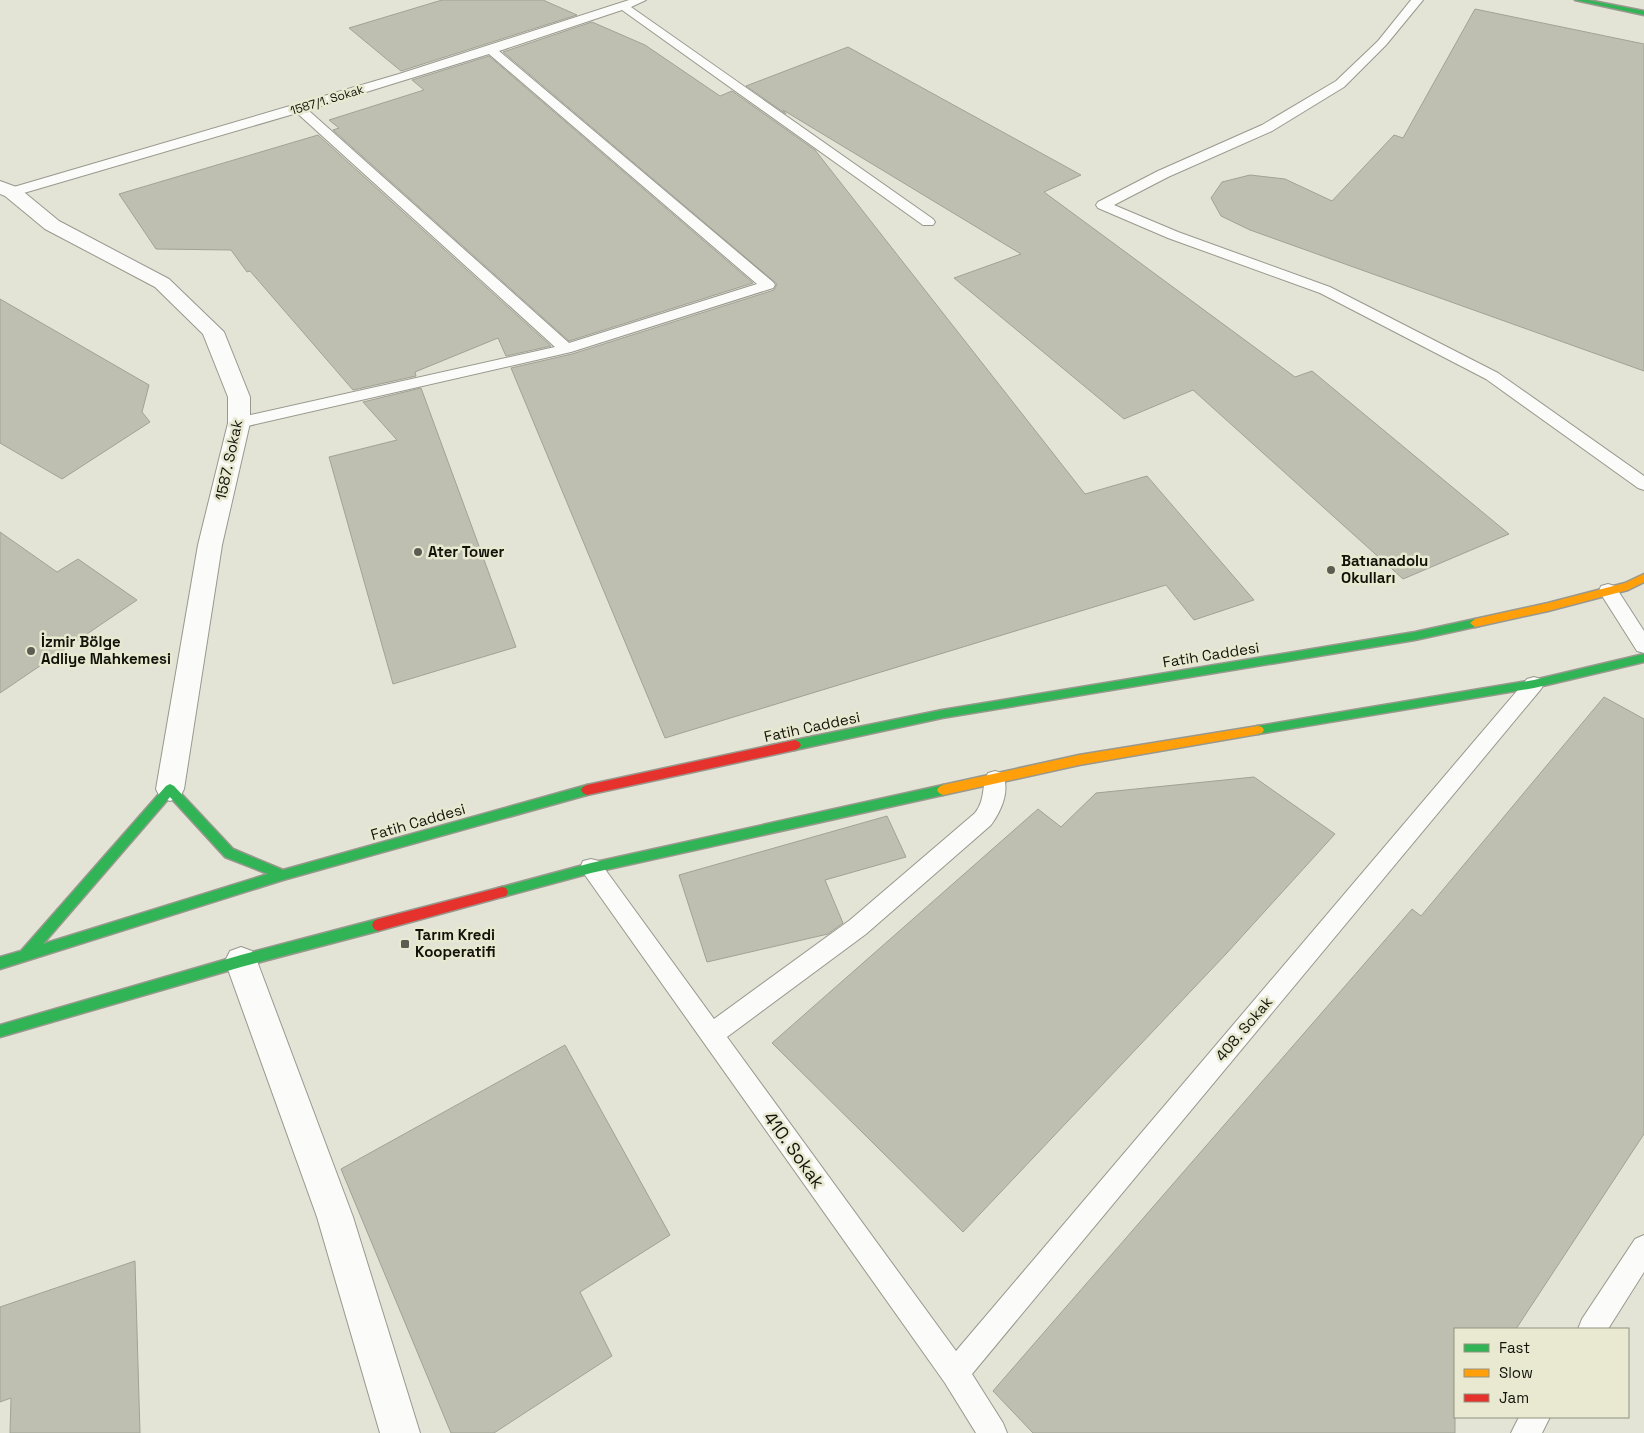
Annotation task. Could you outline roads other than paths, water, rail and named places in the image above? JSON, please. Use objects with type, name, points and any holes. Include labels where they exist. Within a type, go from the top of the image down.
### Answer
[{"type":"main road","points":[[1578,0],[1644,14]]},
{"type":"main road","name":"Fatih Caddesi","points":[[0,962],[283,875],[606,786],[942,714],[1415,636],[1548,607],[1628,586],[1644,578]]},
{"type":"main road","points":[[0,1032],[241,961],[591,868],[1079,760],[1534,684],[1644,658]]},
{"type":"main road","points":[[26,954],[170,790],[229,853],[283,875]]},
{"type":"street","name":"1587. Sokak","points":[[6,190],[52,225],[162,283],[213,332],[239,397],[239,423],[210,546],[170,790]]},
{"type":"street","points":[[241,961],[335,1217],[400,1433]]},
{"type":"lane","name":"1587/1. Sokak","points":[[6,190],[299,108],[563,28],[640,0]]},
{"type":"lane","points":[[1417,0],[1382,43],[1340,84],[1267,128],[1163,174],[1103,205],[1173,235],[1326,290],[1483,371],[1644,484]]},
{"type":"lane","points":[[624,6],[928,222]]},
{"type":"lane","points":[[239,423],[566,349],[768,285],[491,50]]},
{"type":"lane","points":[[299,108],[566,349]]},
{"type":"lane","points":[[1608,591],[1644,646]]},
{"type":"lane","name":"408. Sokak","points":[[954,1373],[1534,684]]},
{"type":"lane","points":[[711,1035],[858,927],[983,819],[990,810],[994,799],[995,779]]},
{"type":"lane","name":"410. Sokak","points":[[591,868],[954,1373],[993,1433]]},
{"type":"lane","points":[[1593,1328],[1644,1248]]},
{"type":"lane","points":[[1525,1433],[1535,1418]]},
{"type":"place","name":"Ater Tower","points":[[418,552]]},
{"type":"place","name":"Batıanadolu Okulları","points":[[1331,570]]},
{"type":"place","name":"İzmir Bölge Adliye Mahkemesi","points":[[31,651]]},
{"type":"place","name":"Tarım Kredi Kooperatifi","points":[[405,944]]}]
